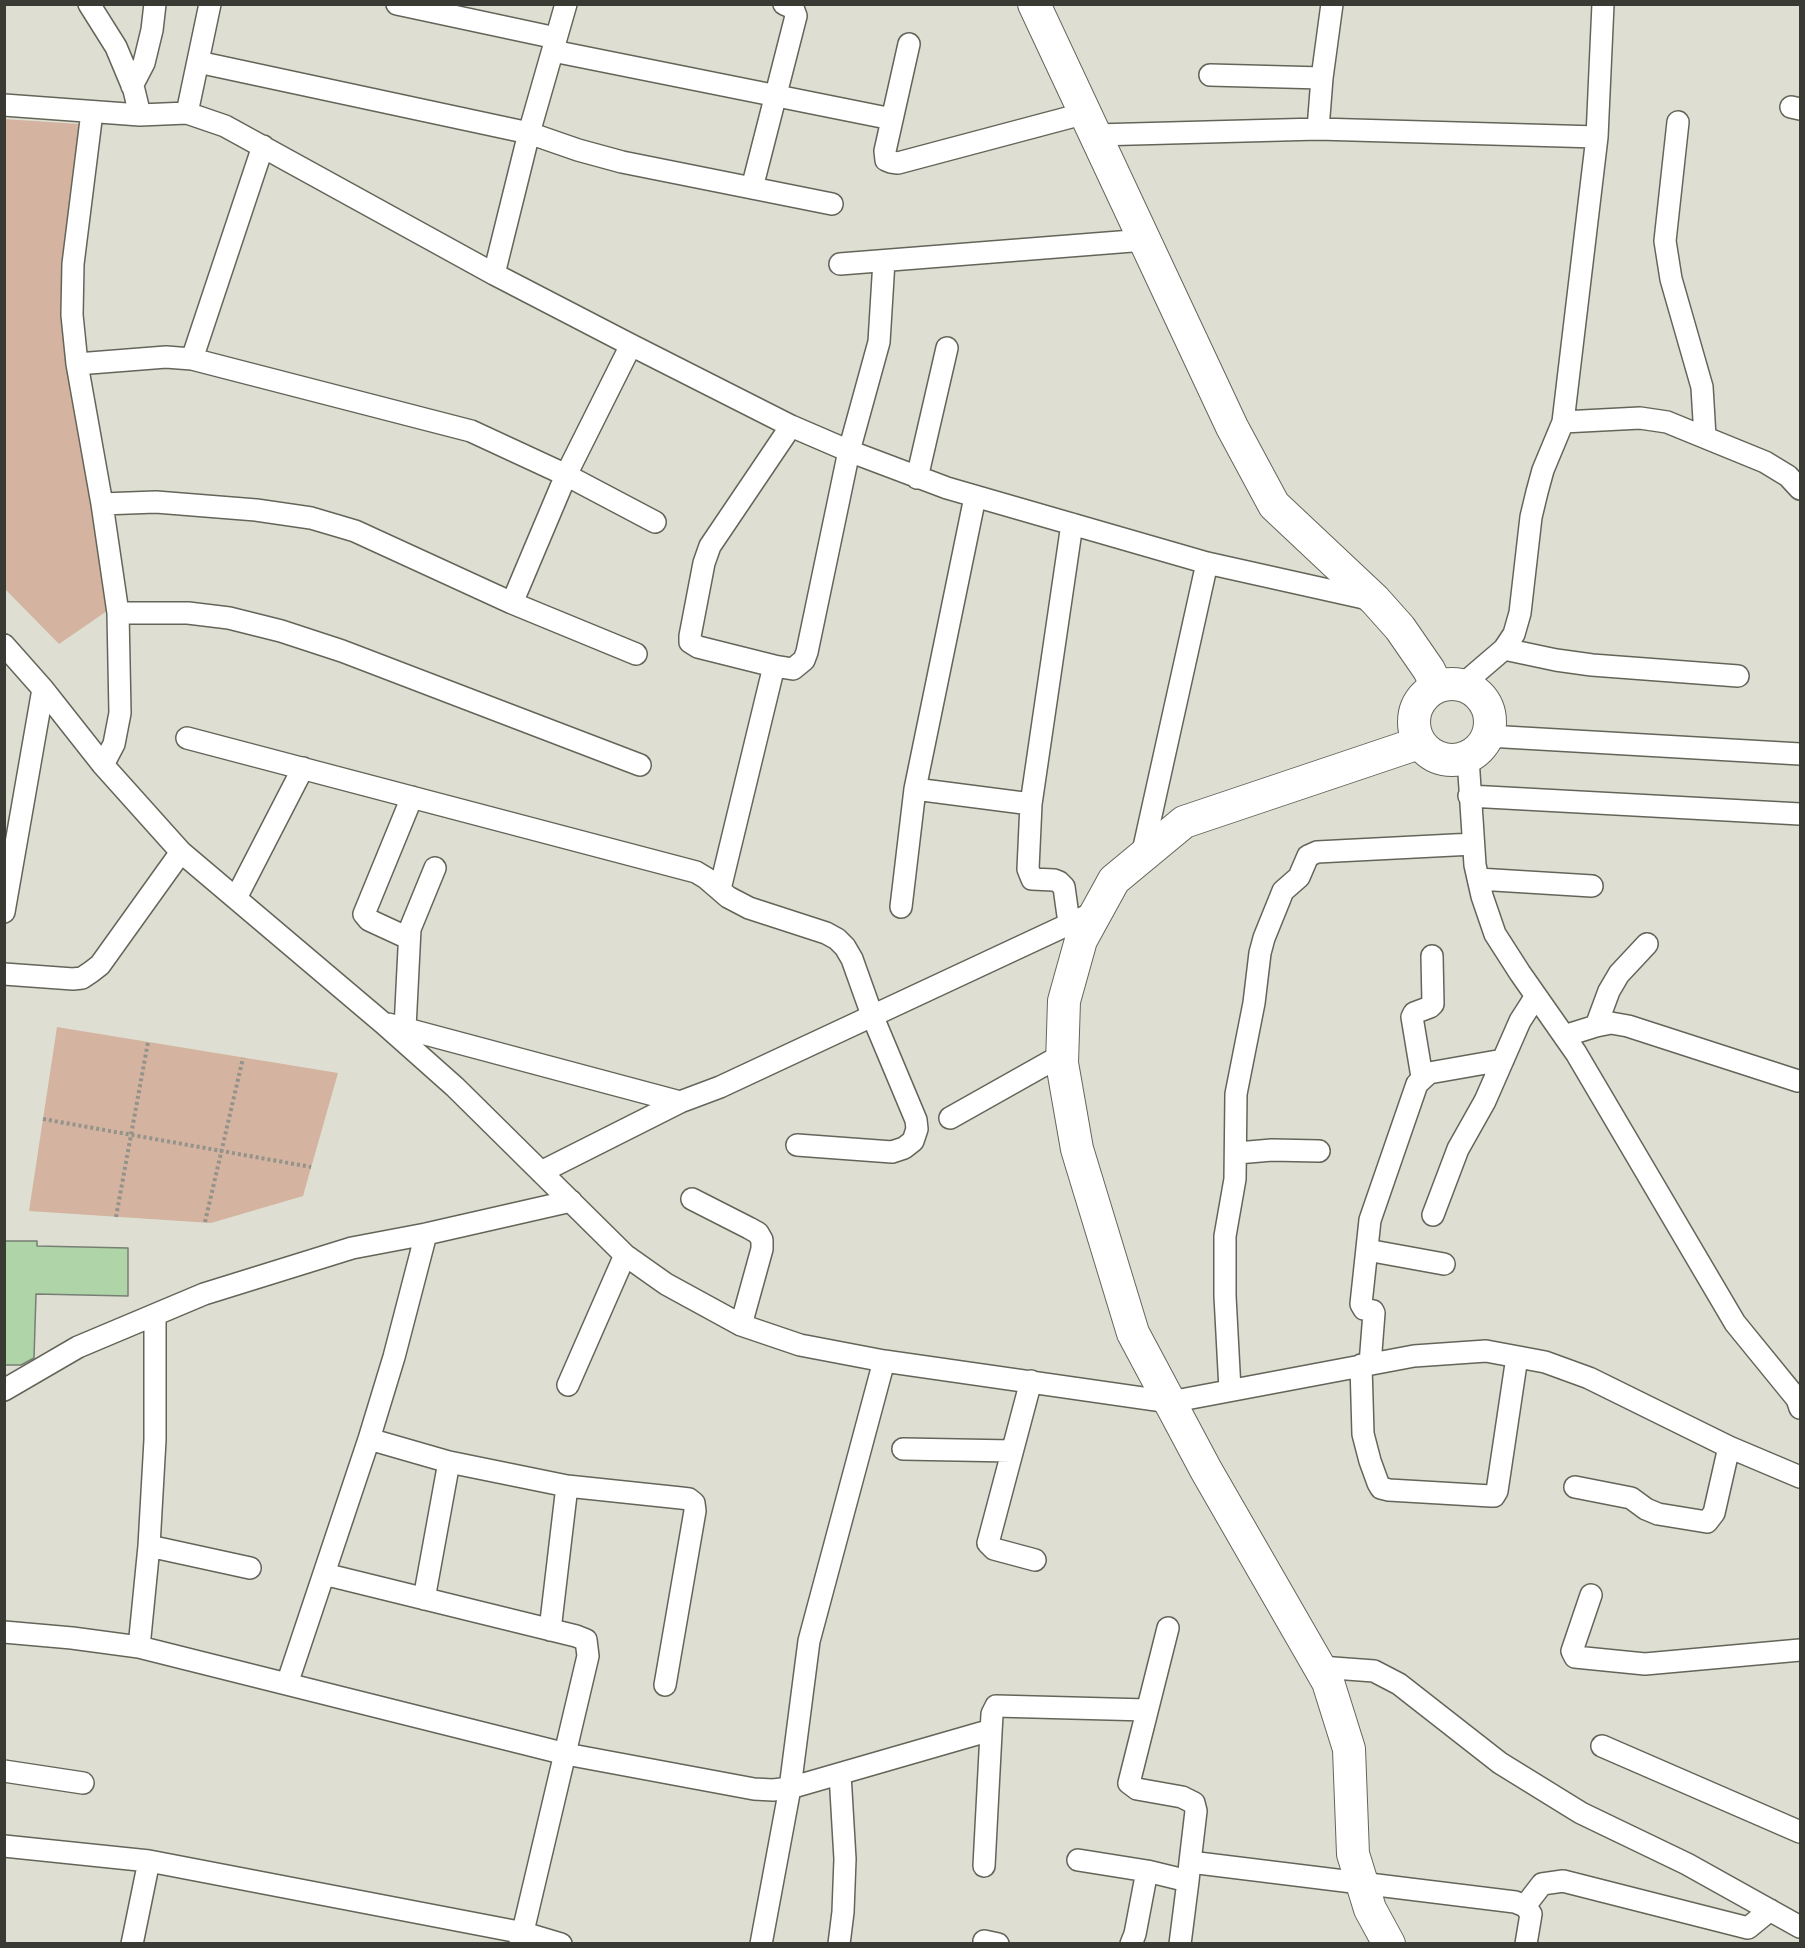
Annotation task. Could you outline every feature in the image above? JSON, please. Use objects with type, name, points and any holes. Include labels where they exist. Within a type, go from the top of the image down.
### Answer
[{"type":"highway","points":[[1034,4],[1232,427],[1274,506],[1375,600],[1400,628],[1429,670],[1450,686],[1480,697],[1490,718],[1478,747],[1455,761],[1442,760],[1426,751],[1414,732],[1413,717],[1423,697],[1450,686]]},
{"type":"highway","points":[[1389,1944],[1370,1909],[1353,1854],[1348,1749],[1328,1682],[1206,1470],[1133,1333],[1077,1149],[1062,1055],[1064,1001],[1081,940],[1083,917],[1114,880],[1184,822],[1419,743]]},
{"type":"street","points":[[89,4],[116,47],[132,86],[140,115]]},
{"type":"street","points":[[132,86],[144,63],[152,30],[155,4]]},
{"type":"street","points":[[187,113],[210,4]]},
{"type":"street","points":[[398,4],[554,45],[775,96],[892,119]]},
{"type":"street","points":[[494,273],[529,132],[566,4]]},
{"type":"street","points":[[752,188],[796,16],[794,8],[784,4]]},
{"type":"street","points":[[1318,129],[1332,4]]},
{"type":"street","points":[[1450,686],[1504,649],[1514,633],[1520,613],[1531,517],[1543,470],[1563,422],[1597,137],[1603,4]]},
{"type":"street","points":[[909,44],[885,157],[886,160],[898,163],[1091,124],[1597,137]]},
{"type":"street","points":[[198,62],[529,132],[578,150],[622,162],[832,204]]},
{"type":"street","points":[[1210,75],[1322,78]]},
{"type":"street","points":[[4,105],[140,115],[187,113],[225,126],[631,345],[791,426],[849,451],[917,478],[975,497],[1207,563],[1375,600]]},
{"type":"street","points":[[92,112],[73,264],[72,315],[77,364],[102,504],[118,613],[120,713],[114,744],[103,765]]},
{"type":"street","points":[[1678,122],[1665,241],[1671,279],[1702,387],[1706,437]]},
{"type":"street","points":[[192,359],[263,147]]},
{"type":"street","points":[[840,264],[1145,240]]},
{"type":"street","points":[[791,426],[710,546],[704,563],[690,642],[698,648],[793,669],[804,660],[807,652],[849,451],[879,342],[884,261]]},
{"type":"street","points":[[512,603],[566,475],[631,345]]},
{"type":"street","points":[[917,478],[947,348]]},
{"type":"street","points":[[77,364],[166,357],[192,359],[471,431],[566,475],[655,522]]},
{"type":"street","points":[[1563,422],[1640,418],[1667,422],[1765,462],[1788,476],[1800,489]]},
{"type":"street","points":[[901,907],[915,789],[975,497]]},
{"type":"street","points":[[102,504],[156,502],[256,510],[311,518],[355,531],[512,603],[636,654]]},
{"type":"street","points":[[541,1172],[680,1102],[720,1087],[1083,917],[1059,882],[1032,879],[1029,874],[1031,804],[1072,524]]},
{"type":"street","points":[[1142,856],[1207,563]]},
{"type":"street","points":[[118,613],[188,613],[229,618],[281,631],[342,651],[640,765]]},
{"type":"street","points":[[4,645],[43,689],[103,765],[181,852],[383,1023],[454,1087],[625,1255],[666,1284],[741,1324],[800,1345],[884,1361],[1170,1402],[1414,1356],[1486,1352],[1545,1362],[1590,1378],[1729,1447],[1800,1477]]},
{"type":"street","points":[[1504,649],[1556,660],[1738,676]]},
{"type":"street","points":[[720,889],[774,666]]},
{"type":"street","points":[[4,912],[43,689]]},
{"type":"street","points":[[188,738],[696,872],[728,897],[748,908],[826,933],[837,939],[852,959],[872,1015],[916,1120],[917,1129],[913,1141],[904,1148],[892,1152],[797,1145]]},
{"type":"street","points":[[1800,754],[1478,747],[1469,796],[1478,879],[1495,934],[1576,1053],[1735,1323],[1797,1399],[1800,1408]]},
{"type":"street","points":[[236,898],[303,768]]},
{"type":"street","points":[[915,789],[1031,804]]},
{"type":"street","points":[[1469,796],[1800,814]]},
{"type":"street","points":[[408,938],[369,920],[364,914],[412,797]]},
{"type":"street","points":[[1230,1390],[1225,1296],[1225,1236],[1235,1179],[1236,1094],[1252,1013],[1260,953],[1283,891],[1299,877],[1308,856],[1317,852],[1473,844]]},
{"type":"street","points":[[4,974],[73,979],[82,978],[91,972],[100,965],[181,852]]},
{"type":"street","points":[[405,1028],[408,938],[413,918],[435,868]]},
{"type":"street","points":[[1478,879],[1592,886]]},
{"type":"street","points":[[1596,1026],[1609,991],[1619,974],[1647,944]]},
{"type":"street","points":[[1422,1077],[1412,1017],[1414,1013],[1430,1008],[1433,1004],[1432,956]]},
{"type":"street","points":[[1433,1215],[1458,1149],[1485,1101],[1520,1021],[1536,996]]},
{"type":"street","points":[[383,1023],[680,1102]]},
{"type":"street","points":[[1564,1036],[1611,1023],[1645,1030],[1798,1081]]},
{"type":"street","points":[[950,1118],[1062,1055]]},
{"type":"street","points":[[1503,1060],[1429,1072],[1422,1077],[1413,1094],[1374,1203],[1366,1250],[1361,1304],[1364,1309],[1374,1313],[1365,1365],[1363,1434],[1370,1461],[1382,1488],[1494,1496],[1497,1491],[1517,1357]]},
{"type":"street","points":[[1237,1153],[1318,1150]]},
{"type":"street","points":[[692,1199],[758,1233],[762,1240],[762,1249],[741,1324]]},
{"type":"street","points":[[4,1390],[78,1347],[204,1294],[352,1248],[426,1234],[571,1201]]},
{"type":"street","points":[[287,1684],[369,1439],[394,1357],[426,1234]]},
{"type":"street","points":[[1366,1250],[1444,1264]]},
{"type":"street","points":[[568,1384],[625,1255]]},
{"type":"street","points":[[139,1647],[155,1440],[155,1315]]},
{"type":"street","points":[[761,1944],[790,1788],[809,1641],[884,1361]]},
{"type":"street","points":[[1031,1382],[988,1543],[994,1549],[1035,1560]]},
{"type":"street","points":[[369,1439],[449,1462],[567,1486],[689,1499],[694,1503],[695,1510],[665,1684]]},
{"type":"street","points":[[1575,1487],[1630,1498],[1658,1514],[1707,1522],[1714,1513],[1729,1447]]},
{"type":"street","points":[[903,1449],[1012,1451]]},
{"type":"street","points":[[424,1599],[449,1462]]},
{"type":"street","points":[[550,1630],[567,1486]]},
{"type":"street","points":[[148,1546],[250,1568]]},
{"type":"street","points":[[324,1574],[586,1640],[588,1648],[566,1754],[522,1938]]},
{"type":"street","points":[[1591,1595],[1572,1651],[1575,1657],[1645,1664],[1800,1650]]},
{"type":"street","points":[[1167,1628],[1129,1783],[1137,1789],[1182,1797],[1194,1803],[1196,1811],[1180,1944]]},
{"type":"street","points":[[4,1632],[139,1647],[566,1754],[773,1791],[991,1730]]},
{"type":"street","points":[[1320,1667],[1374,1671],[1399,1684],[1500,1763],[1581,1813],[1687,1864],[1800,1927]]},
{"type":"street","points":[[984,1866],[993,1709],[1000,1704],[1146,1710]]},
{"type":"street","points":[[1602,1746],[1800,1832]]},
{"type":"street","points":[[4,1772],[83,1783]]},
{"type":"street","points":[[839,1944],[845,1859],[840,1774]]},
{"type":"street","points":[[4,1846],[149,1861],[522,1938],[561,1944]]},
{"type":"street","points":[[1078,1860],[1147,1871],[1363,1884],[1515,1902],[1525,1906],[1531,1914],[1526,1944]]},
{"type":"street","points":[[132,1944],[149,1861]]},
{"type":"street","points":[[1131,1944],[1136,1934],[1147,1871]]},
{"type":"street","points":[[1525,1906],[1542,1884],[1563,1881],[1748,1928],[1770,1910]]},
{"type":"path","points":[[116,1217],[148,1042]]},
{"type":"path","points":[[205,1222],[243,1058]]},
{"type":"path","points":[[43,1119],[311,1167]]},
{"type":"shaded area","points":[[4,119],[79,124],[62,298],[105,570],[107,611],[59,644],[5,589]]},
{"type":"shaded area","points":[[57,1027],[338,1073],[303,1196],[211,1223],[29,1211]]},
{"type":"building","points":[[4,1241],[37,1241],[37,1246],[128,1248],[128,1296],[36,1294],[34,1358],[21,1365],[4,1365]]}]
